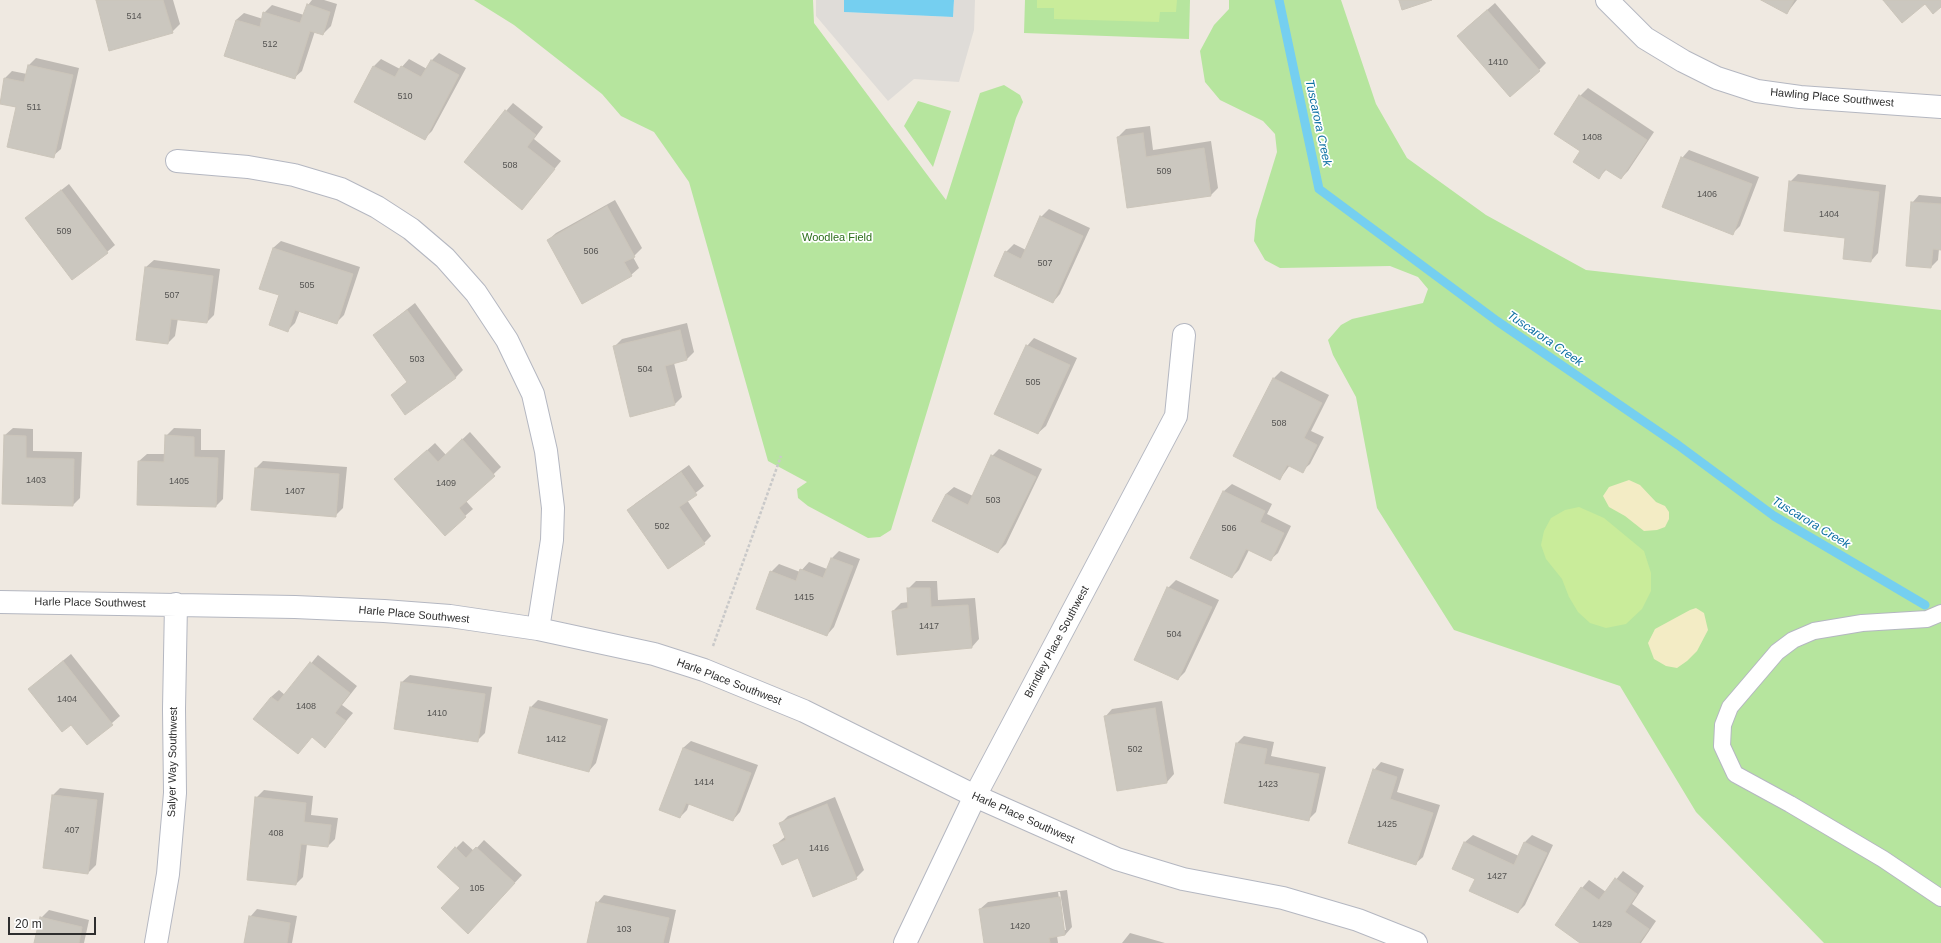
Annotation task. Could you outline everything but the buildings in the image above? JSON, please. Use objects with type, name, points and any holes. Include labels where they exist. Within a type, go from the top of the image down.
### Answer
[{"type":"street","name":"Hawling Place Southwest","points":[[1607,0],[1645,38],[1682,61],[1717,78],[1757,91],[1800,97],[1941,107]]},
{"type":"street","points":[[177,161],[248,167],[294,175],[341,189],[377,207],[411,229],[445,258],[476,293],[507,340],[533,394],[546,451],[553,508],[552,540],[538,628]]},
{"type":"street","name":"Brindley Place Southwest","points":[[905,943],[975,796],[1176,416],[1184,335]]},
{"type":"street","name":"Harle Place Southwest","points":[[0,602],[295,607],[450,616],[538,628],[654,654],[704,670],[804,711],[975,796],[1117,859],[1183,880],[1283,898],[1358,920],[1416,943]]},
{"type":"street","name":"Salyer Way Southwest","points":[[156,943],[168,874],[175,794],[174,710],[176,604]]},
{"type":"lane","points":[[1941,613],[1928,619],[1862,623],[1814,631],[1793,640],[1777,652],[1730,707],[1723,725],[1722,746],[1735,774],[1790,804],[1883,859],[1941,898]]},
{"type":"path","points":[[704,670],[781,456]]},
{"type":"green space","name":"Woodlea Field","points":[[474,0],[813,0],[814,23],[946,200],[980,93],[1004,85],[1020,95],[1023,102],[1016,118],[891,530],[880,537],[868,538],[808,506],[798,498],[797,489],[807,482],[768,461],[689,182],[654,132],[621,116],[602,94],[514,25]]},
{"type":"green space","points":[[1025,0],[1190,0],[1189,39],[1024,33]]},
{"type":"green space","points":[[1037,0],[1177,0],[1176,12],[1160,12],[1159,22],[1054,19],[1054,8],[1037,8]]},
{"type":"green space","points":[[1229,0],[1341,0],[1376,104],[1407,158],[1486,215],[1586,270],[1941,310],[1941,943],[1824,943],[1696,812],[1620,686],[1454,630],[1377,508],[1356,397],[1333,355],[1328,340],[1341,325],[1352,319],[1423,303],[1428,289],[1418,277],[1390,266],[1280,268],[1265,260],[1254,241],[1256,220],[1277,152],[1275,134],[1263,121],[1220,100],[1205,82],[1200,51],[1214,25],[1229,9]]},
{"type":"green space","points":[[918,101],[951,111],[933,167],[904,126]]},
{"type":"green space","points":[[1579,507],[1604,518],[1644,551],[1651,573],[1651,591],[1642,609],[1626,624],[1606,628],[1590,623],[1578,612],[1569,597],[1562,579],[1546,559],[1541,545],[1544,531],[1551,518],[1565,510]]},
{"type":"sand","points":[[1629,480],[1640,485],[1656,502],[1665,506],[1669,512],[1669,519],[1665,527],[1657,530],[1644,531],[1625,516],[1609,507],[1603,496],[1609,487]]},
{"type":"sand","points":[[1696,608],[1704,613],[1708,630],[1697,651],[1677,668],[1666,666],[1654,659],[1648,643],[1655,629]]},
{"type":"shaded area","points":[[816,0],[844,0],[844,12],[953,17],[954,0],[975,0],[974,30],[959,82],[914,79],[888,101],[816,16]]},
{"type":"water","points":[[844,0],[954,0],[953,17],[844,12]]},
{"type":"waterway","name":"Tuscarora Creek","points":[[1279,0],[1319,189],[1497,321],[1678,445],[1774,516],[1925,605]]}]
